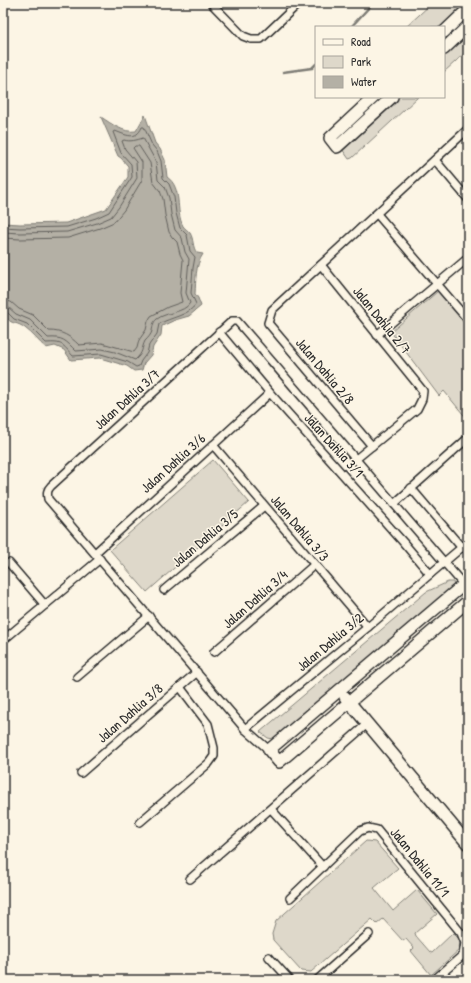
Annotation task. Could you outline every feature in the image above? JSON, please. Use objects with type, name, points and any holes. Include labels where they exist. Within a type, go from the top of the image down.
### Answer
[{"type":"street","points":[[211,3],[243,36],[251,39],[261,39],[299,3]]},
{"type":"street","points":[[445,31],[468,9]]},
{"type":"street","points":[[445,47],[468,26]]},
{"type":"street","points":[[373,98],[330,138],[337,147],[391,98]]},
{"type":"street","points":[[321,265],[468,129]]},
{"type":"street","points":[[435,160],[468,199]]},
{"type":"street","points":[[377,214],[468,320]]},
{"type":"street","points":[[377,335],[468,258]]},
{"type":"street","name":"Jalan Dahlia 2/8","points":[[321,265],[272,310],[268,323],[372,446]]},
{"type":"street","name":"Jalan Dahlia 2/7","points":[[321,265],[423,391],[422,400],[417,409],[372,446]]},
{"type":"street","name":"Jalan Dahlia 3/7","points":[[97,556],[48,499],[48,490],[232,321],[237,321],[356,459]]},
{"type":"street","name":"Jalan Dahlia 3/1","points":[[219,332],[270,393],[430,574]]},
{"type":"street","name":"Jalan Dahlia 3/6","points":[[8,637],[45,605],[213,445],[270,393]]},
{"type":"street","points":[[394,504],[468,438]]},
{"type":"street","name":"Jalan Dahlia 3/3","points":[[213,445],[368,627]]},
{"type":"street","points":[[269,750],[466,585],[444,562],[356,459],[372,446]]},
{"type":"street","points":[[411,488],[462,548]]},
{"type":"street","name":"Jalan Dahlia 3/5","points":[[164,590],[264,506]]},
{"type":"street","name":"Jalan Dahlia 3/2","points":[[245,728],[368,627],[468,542]]},
{"type":"street","points":[[97,556],[245,728],[269,750],[279,762],[468,601]]},
{"type":"street","points":[[9,563],[45,605]]},
{"type":"street","name":"Jalan Dahlia 3/4","points":[[214,652],[314,565]]},
{"type":"street","points":[[77,677],[149,616]]},
{"type":"street","name":"Jalan Dahlia 3/8","points":[[81,773],[197,672]]},
{"type":"street","points":[[140,822],[209,763],[214,756],[214,748],[208,724],[180,687]]},
{"type":"street","points":[[340,690],[468,844]]},
{"type":"street","points":[[190,879],[367,724]]},
{"type":"street","points":[[271,808],[323,867]]},
{"type":"street","name":"Jalan Dahlia 11/1","points":[[290,898],[360,832],[368,828],[377,830],[461,933],[465,943],[463,955],[434,980]]},
{"type":"street","points":[[317,980],[369,934]]},
{"type":"street","points":[[269,957],[290,980]]},
{"type":"green space","points":[[432,3],[468,3],[443,26],[407,26]]},
{"type":"green space","points":[[468,33],[468,50],[445,71],[445,54]]},
{"type":"green space","points":[[398,98],[417,98],[352,158],[349,159],[342,149]]},
{"type":"green space","points":[[438,291],[468,327],[468,420],[444,391],[439,396],[391,332]]},
{"type":"green space","points":[[213,460],[249,502],[147,592],[110,550]]},
{"type":"green space","points":[[448,582],[453,582],[454,586],[449,592],[273,739],[268,738],[260,732],[426,592]]},
{"type":"green space","points":[[366,841],[375,842],[398,868],[374,888],[393,911],[417,890],[437,914],[415,933],[430,952],[432,953],[453,933],[460,940],[459,950],[431,975],[411,951],[414,948],[406,939],[403,941],[383,919],[377,924],[372,919],[311,972],[301,971],[273,940],[272,934],[276,921]]},
{"type":"water","points":[[145,115],[155,143],[160,149],[165,160],[167,177],[175,187],[179,214],[183,226],[191,235],[194,248],[197,253],[203,254],[197,268],[195,294],[201,306],[189,316],[162,326],[161,335],[153,347],[151,355],[144,363],[142,370],[134,371],[127,366],[100,358],[71,360],[64,350],[55,346],[46,348],[25,328],[8,319],[3,309],[3,223],[66,223],[106,209],[128,177],[128,166],[118,156],[101,117],[127,131],[136,131]]},
{"type":"waterway","points":[[352,26],[373,3]]},
{"type":"waterway","points":[[283,72],[312,68],[315,65]]}]
